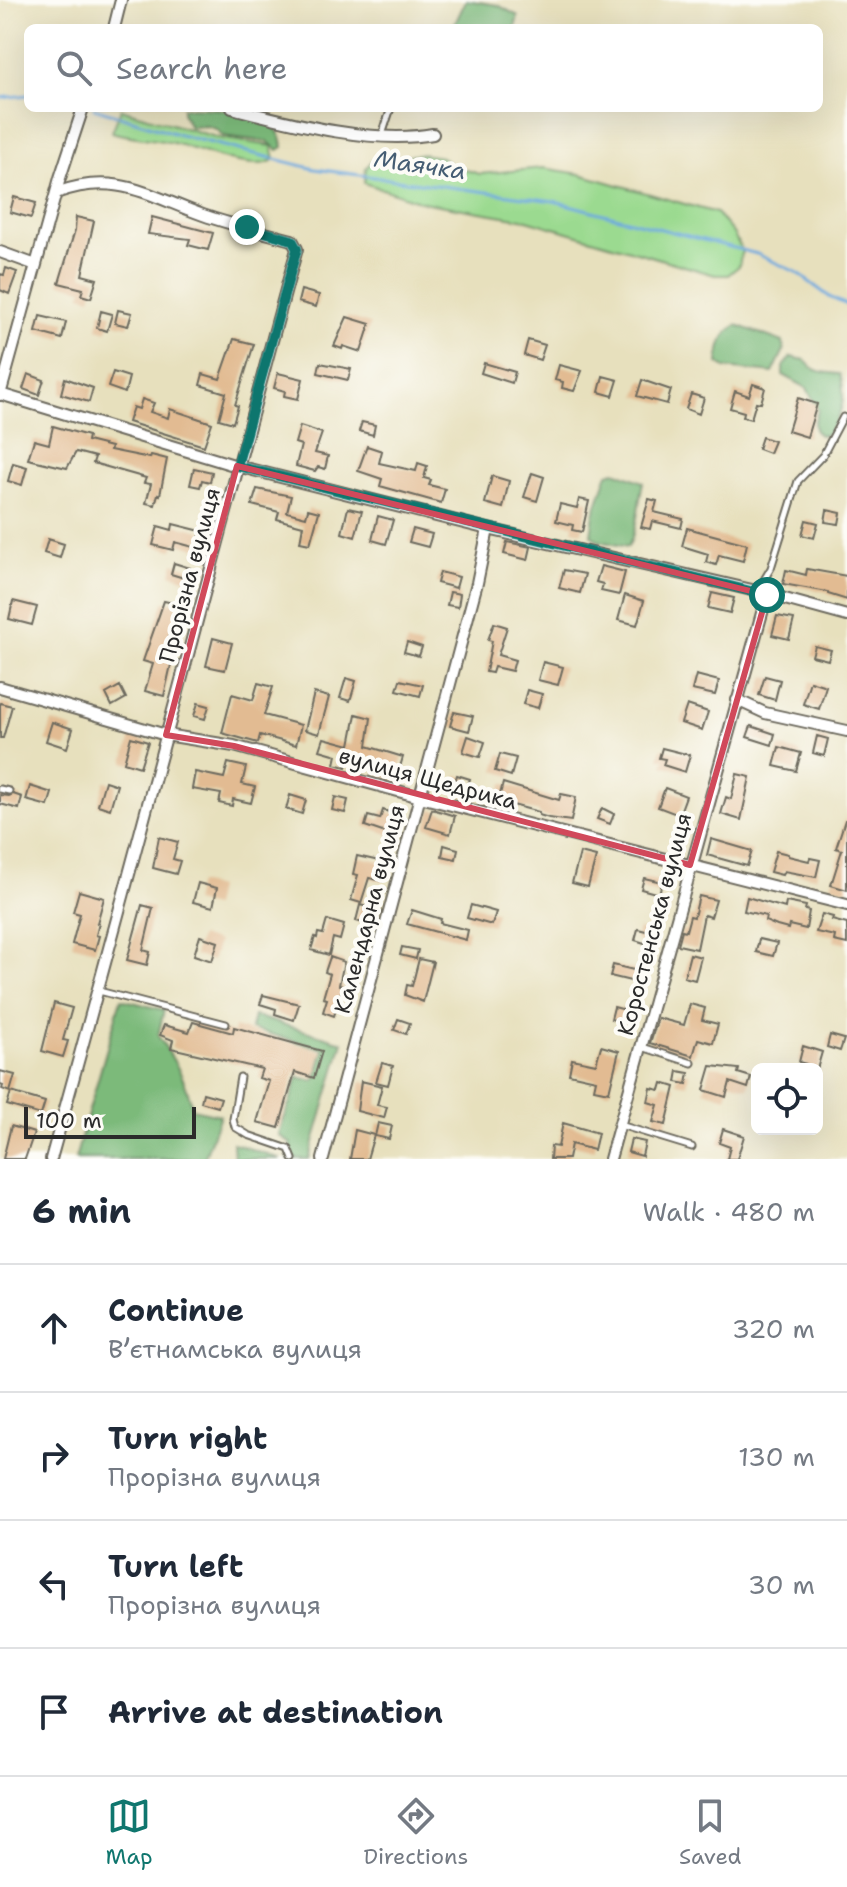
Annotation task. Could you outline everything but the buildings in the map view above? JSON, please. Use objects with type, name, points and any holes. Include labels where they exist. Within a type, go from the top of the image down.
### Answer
[{"type":"street","points":[[115,24],[121,0]]},
{"type":"street","points":[[82,112],[0,394],[237,466],[488,529],[752,590],[847,616]]},
{"type":"street","points":[[247,112],[297,125],[382,136],[409,138],[433,134]]},
{"type":"street","name":"Прорізна вулиця","points":[[51,1159],[130,880],[237,466],[297,249],[292,240],[203,215],[151,193],[106,183],[80,184],[56,193]]},
{"type":"street","points":[[0,252],[36,265]]},
{"type":"street","name":"Календарна вулиця","points":[[323,1159],[477,583],[488,529]]},
{"type":"street","name":"Коростенська вулиця","points":[[610,1159],[767,595]]},
{"type":"street","name":"вулиця Щедрика","points":[[0,687],[166,735],[234,746],[420,797],[847,905]]},
{"type":"street","points":[[737,700],[765,713],[847,731]]},
{"type":"lane","points":[[382,136],[390,112]]},
{"type":"lane","points":[[752,590],[762,583],[771,568],[798,481],[823,455],[843,417]]},
{"type":"lane","points":[[0,789],[9,791]]},
{"type":"lane","points":[[99,991],[226,1024]]},
{"type":"lane","points":[[641,1047],[692,1063]]},
{"type":"lane","points":[[240,1077],[233,1119],[235,1127],[248,1135],[289,1149],[293,1159]]},
{"type":"lane","points":[[619,1125],[692,1147]]},
{"type":"highlighted area","points":[[237,466],[767,595],[690,865],[234,746],[166,735]]},
{"type":"green space","points":[[466,0],[498,5],[518,16],[516,24],[455,24]]},
{"type":"green space","points":[[120,112],[131,112],[219,138],[272,146],[275,159],[266,163],[240,162],[173,143],[112,132]]},
{"type":"green space","points":[[242,112],[258,117],[279,134],[283,147],[278,150],[268,142],[223,136],[207,126],[190,127],[182,113]]},
{"type":"green space","points":[[421,154],[441,157],[452,166],[480,174],[543,168],[580,174],[716,213],[733,233],[742,250],[739,266],[728,275],[715,275],[527,220],[422,202],[364,183],[366,168],[372,161]]},
{"type":"green space","points":[[737,325],[783,342],[784,350],[773,373],[725,368],[718,363],[723,341]]},
{"type":"green space","points":[[791,357],[805,360],[821,372],[840,374],[842,406],[826,435],[815,431],[818,410],[807,388],[783,375],[783,367]]},
{"type":"green space","points":[[615,471],[643,482],[636,524],[628,547],[599,541],[591,535],[594,514],[608,473]]},
{"type":"green space","points":[[121,999],[164,1010],[158,1036],[183,1080],[192,1109],[220,1115],[204,1159],[75,1159]]},
{"type":"green space","points":[[254,1016],[343,1042],[309,1159],[288,1159],[291,1144],[279,1135],[298,1077],[315,1081],[324,1049],[251,1029]]},
{"type":"green space","points":[[233,1143],[281,1159],[234,1159]]},
{"type":"waterway","name":"Маячка","points":[[0,98],[24,95]]},
{"type":"waterway","name":"Маячка","points":[[107,112],[180,135],[315,169],[554,201],[757,254],[796,272],[831,298],[847,305]]},
{"type":"route","points":[[247,227],[292,240],[297,249],[237,466],[767,595]]}]
